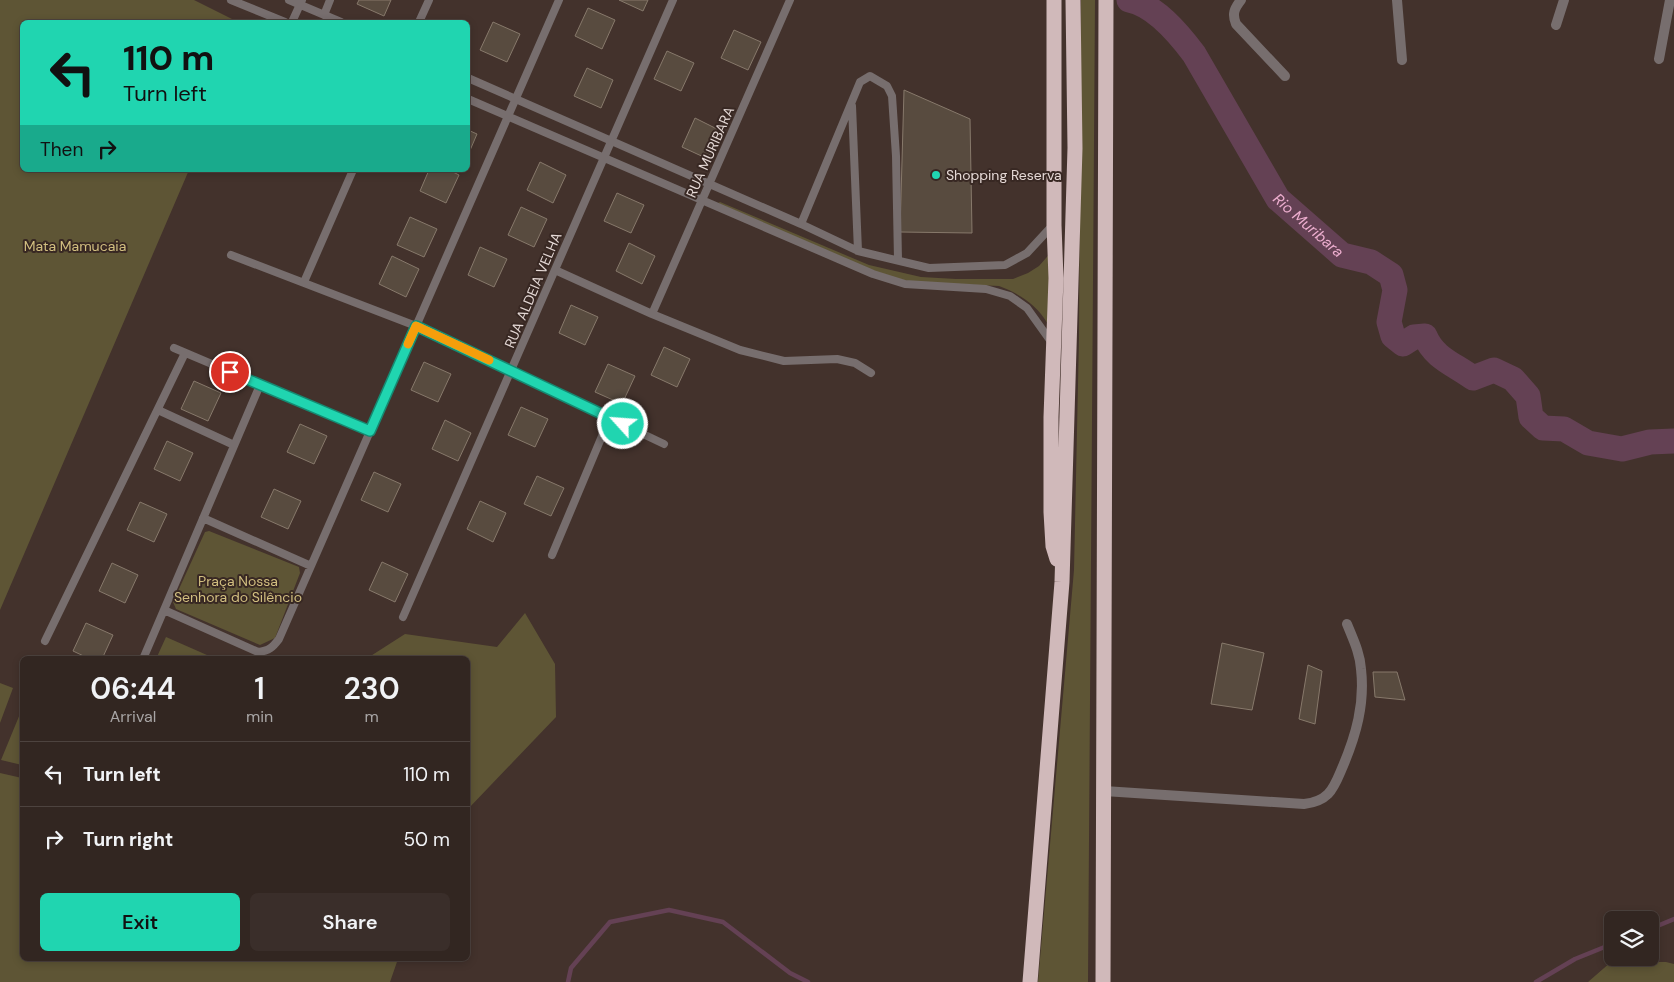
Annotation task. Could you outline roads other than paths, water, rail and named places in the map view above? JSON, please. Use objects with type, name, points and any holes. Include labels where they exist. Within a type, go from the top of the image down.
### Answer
[{"type":"highway","points":[[1054,0],[1054,225],[1056,291],[1051,512],[1054,546],[1062,582]]},
{"type":"highway","points":[[1030,982],[1062,582],[1075,148],[1072,0]]},
{"type":"highway","points":[[1103,982],[1106,0]]},
{"type":"street","points":[[1241,0],[1234,10],[1233,16],[1236,24],[1286,76]]},
{"type":"street","points":[[1398,0],[1402,60]]},
{"type":"street","points":[[1556,25],[1564,0]]},
{"type":"street","points":[[1659,59],[1670,0]]},
{"type":"street","points":[[1104,791],[1304,804],[1318,802],[1328,794],[1338,778],[1353,743],[1360,718],[1361,668],[1356,644],[1347,624]]},
{"type":"lane","points":[[231,0],[280,20]]},
{"type":"lane","points":[[289,0],[301,2],[336,20]]},
{"type":"lane","points":[[324,15],[330,0]]},
{"type":"lane","points":[[420,20],[429,0]]},
{"type":"lane","points":[[164,610],[258,652],[267,651],[279,639],[559,0]]},
{"type":"lane","name":"RUA ALDEIA VELHA","points":[[403,617],[673,0]]},
{"type":"lane","name":"RUA MURIBARA","points":[[652,314],[790,0]]},
{"type":"lane","points":[[293,20],[301,2]]},
{"type":"lane","points":[[801,224],[860,82],[870,76],[887,86],[892,96],[896,156],[898,260]]},
{"type":"lane","points":[[470,79],[801,224],[858,251],[929,268],[1005,264],[1027,253],[1054,225]]},
{"type":"lane","points":[[470,100],[873,274],[905,284],[986,289],[1010,296],[1027,308],[1054,345]]},
{"type":"lane","points":[[852,104],[858,251]]},
{"type":"lane","points":[[304,282],[352,172]]},
{"type":"lane","points":[[816,250],[821,234]]},
{"type":"lane","points":[[231,255],[416,326],[664,444]]},
{"type":"lane","points":[[555,270],[652,314],[740,350],[784,361],[837,359],[855,363],[871,373]]},
{"type":"lane","points":[[174,348],[370,431]]},
{"type":"lane","points":[[45,641],[184,353]]},
{"type":"lane","points":[[144,656],[260,384]]},
{"type":"lane","points":[[158,410],[234,444]]},
{"type":"lane","points":[[552,555],[610,417]]},
{"type":"lane","points":[[203,518],[311,566]]},
{"type":"waterway","name":"Rio Muribara","points":[[1129,0],[1148,8],[1166,21],[1194,54],[1278,199],[1342,255],[1371,262],[1391,275],[1395,290],[1389,322],[1393,336],[1403,344],[1414,337],[1425,336],[1429,344],[1439,355],[1473,378],[1494,370],[1513,379],[1528,396],[1531,417],[1543,428],[1564,429],[1588,443],[1622,449],[1650,442],[1674,441]]},
{"type":"waterway","points":[[568,982],[571,968],[610,922],[669,910],[723,922],[790,973],[808,982]]},
{"type":"waterway","points":[[1659,925],[1674,919]]},
{"type":"waterway","points":[[1536,982],[1575,959],[1604,947]]},
{"type":"place","name":"Shopping Reserva","points":[[936,175]]},
{"type":"park label","name":"Mata Mamucaia","points":[[75,246]]},
{"type":"park label","name":"Praça Nossa Senhora do Silêncio","points":[[238,590]]}]
